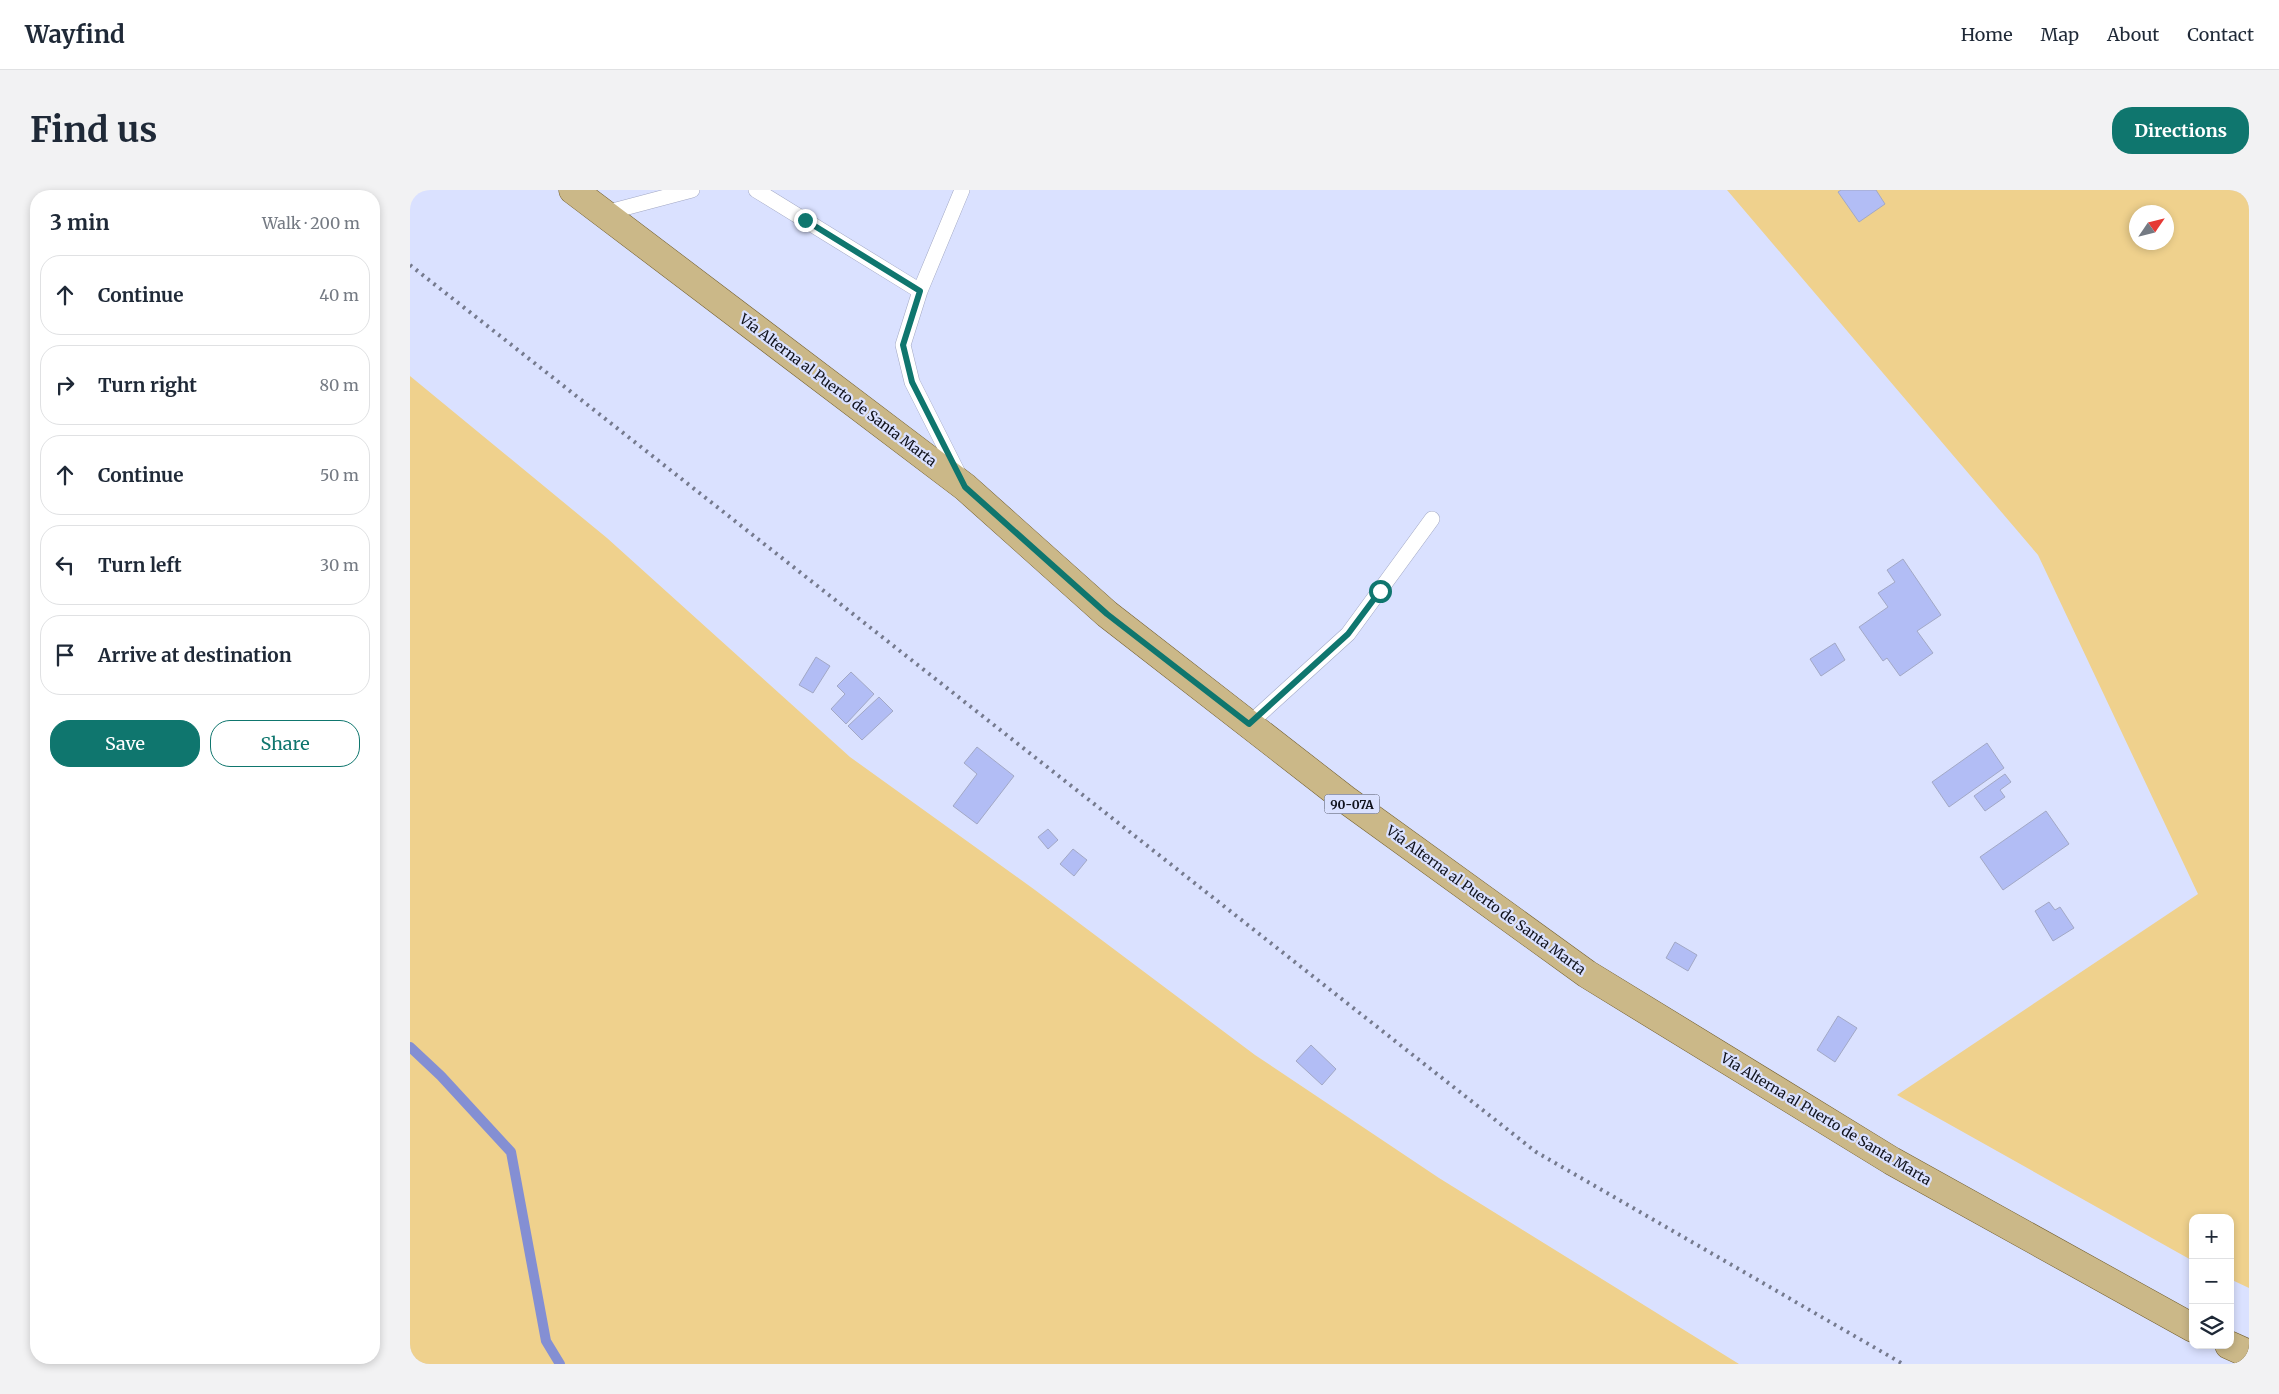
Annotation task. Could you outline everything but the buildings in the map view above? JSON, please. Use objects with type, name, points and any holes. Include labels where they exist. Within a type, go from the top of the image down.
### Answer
[{"type":"main road","name":"Vía Alterna al Puerto de Santa Marta","points":[[573,190],[965,487],[1107,614],[1344,799],[1587,974],[1892,1161],[2189,1326]]},
{"type":"main road","points":[[2234,1347],[2249,1354]]},
{"type":"lane","points":[[605,213],[692,190]]},
{"type":"lane","points":[[756,190],[920,291]]},
{"type":"lane","points":[[962,190],[920,291],[903,345],[912,382],[965,487]]},
{"type":"lane","points":[[1249,724],[1348,634],[1432,519]]},
{"type":"shaded area","points":[[1727,190],[2249,190],[2249,1288],[2234,1281],[2234,1214],[2189,1214],[2189,1259],[1897,1095],[2198,894],[2038,555]]},
{"type":"shaded area","points":[[410,376],[607,538],[850,757],[1035,890],[1255,1055],[1439,1178],[1739,1364],[410,1364]]},
{"type":"waterway","points":[[410,1047],[441,1076],[511,1152],[546,1341],[560,1364]]},
{"type":"railway","points":[[410,265],[1536,1152],[1903,1364]]},
{"type":"route","points":[[805,220],[920,291],[903,345],[912,382],[965,487],[1107,614],[1249,724],[1348,634],[1380,591]]}]
